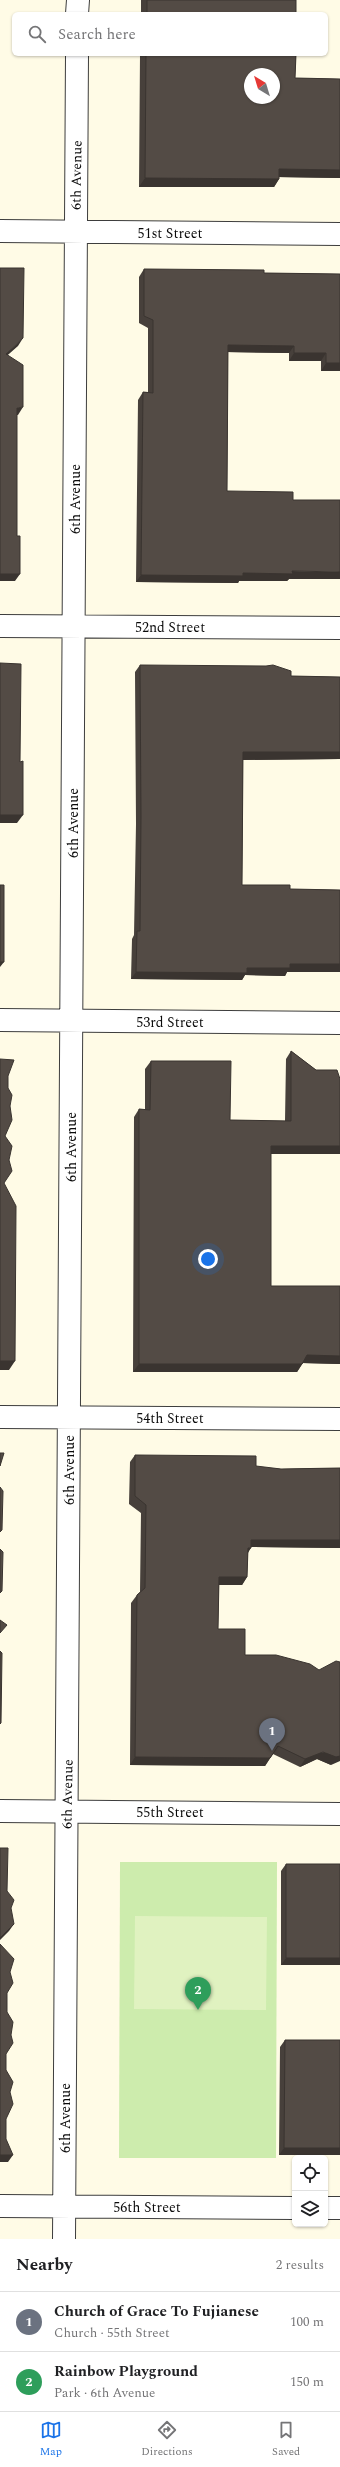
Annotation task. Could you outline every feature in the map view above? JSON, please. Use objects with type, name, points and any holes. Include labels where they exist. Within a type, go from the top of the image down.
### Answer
[{"type":"street","points":[[77,12],[78,0]]},
{"type":"street","name":"6th Avenue","points":[[64,2239],[75,626],[77,56]]},
{"type":"street","name":"51st Street","points":[[0,231],[340,234]]},
{"type":"street","name":"52nd Street","points":[[0,626],[340,628]]},
{"type":"street","name":"53rd Street","points":[[0,1020],[340,1023]]},
{"type":"street","name":"54th Street","points":[[0,1417],[340,1419]]},
{"type":"street","name":"55th Street","points":[[0,1811],[340,1814]]},
{"type":"street","name":"56th Street","points":[[0,2206],[292,2208]]},
{"type":"street","points":[[328,2208],[340,2208]]},
{"type":"green space","points":[[120,1862],[277,1862],[276,2158],[119,2158]]},
{"type":"green space","points":[[135,1916],[267,1917],[266,2010],[134,2009]]},
{"type":"building","points":[[147,0],[296,0],[296,12],[147,12]]},
{"type":"building","points":[[146,56],[296,56],[295,78],[340,79],[340,170],[279,169],[279,179],[145,178]]},
{"type":"building","points":[[0,268],[24,268],[23,338],[6,354],[23,365],[23,407],[17,408],[17,536],[20,536],[20,574],[0,574]]},
{"type":"building","points":[[144,269],[264,270],[264,273],[340,274],[340,363],[326,363],[326,353],[294,353],[294,346],[228,345],[227,491],[293,492],[293,500],[340,500],[340,572],[292,571],[293,574],[243,573],[243,576],[141,575],[143,392],[153,393],[153,320],[144,316]]},
{"type":"building","points":[[0,663],[21,664],[20,762],[23,761],[23,815],[0,815]]},
{"type":"building","points":[[140,665],[273,665],[291,671],[291,676],[340,677],[340,752],[243,752],[242,885],[290,885],[290,889],[340,890],[340,964],[290,964],[290,968],[247,968],[247,973],[136,972],[137,931],[140,931]]},
{"type":"building","points":[[0,885],[4,885],[4,962],[0,962]]},
{"type":"building","points":[[291,1051],[316,1070],[337,1070],[340,1079],[340,1146],[271,1146],[271,1286],[340,1286],[340,1356],[307,1355],[302,1364],[139,1364],[139,1109],[150,1110],[151,1061],[231,1061],[230,1120],[291,1121]]},
{"type":"building","points":[[0,1059],[14,1060],[8,1076],[8,1088],[12,1095],[10,1106],[12,1120],[5,1136],[12,1146],[9,1160],[12,1171],[4,1183],[16,1206],[15,1361],[0,1361]]},
{"type":"building","points":[[0,1453],[4,1453],[0,1466]]},
{"type":"building","points":[[135,1455],[256,1456],[256,1466],[281,1469],[340,1468],[340,1540],[251,1540],[251,1548],[248,1548],[247,1577],[219,1577],[218,1629],[245,1629],[245,1655],[276,1655],[310,1664],[319,1670],[336,1661],[340,1662],[340,1756],[336,1757],[323,1752],[305,1759],[278,1746],[270,1758],[135,1757],[137,1595],[145,1588],[146,1505],[135,1496]]},
{"type":"building","points":[[0,1487],[3,1491],[2,1530],[0,1532]]},
{"type":"building","points":[[0,1549],[3,1552],[2,1591],[0,1593]]},
{"type":"building","points":[[0,1620],[7,1625],[0,1633]]},
{"type":"building","points":[[0,1651],[2,1653],[0,1724]]},
{"type":"building","points":[[0,1848],[8,1848],[7,1891],[14,1900],[11,1908],[14,1924],[0,1938]]},
{"type":"building","points":[[286,1864],[340,1864],[340,1958],[286,1958]]},
{"type":"building","points":[[0,1944],[14,1959],[10,1972],[13,1983],[7,1993],[7,2012],[13,2022],[11,2035],[13,2043],[6,2054],[6,2070],[13,2082],[10,2092],[13,2104],[6,2119],[6,2139],[13,2155],[0,2155]]},
{"type":"building","points":[[285,2040],[340,2040],[340,2148],[284,2148]]},
{"type":"place","name":"Church of Grace To Fujianese","points":[[272,1751]]},
{"type":"place","name":"Rainbow Playground","points":[[198,2010]]}]
